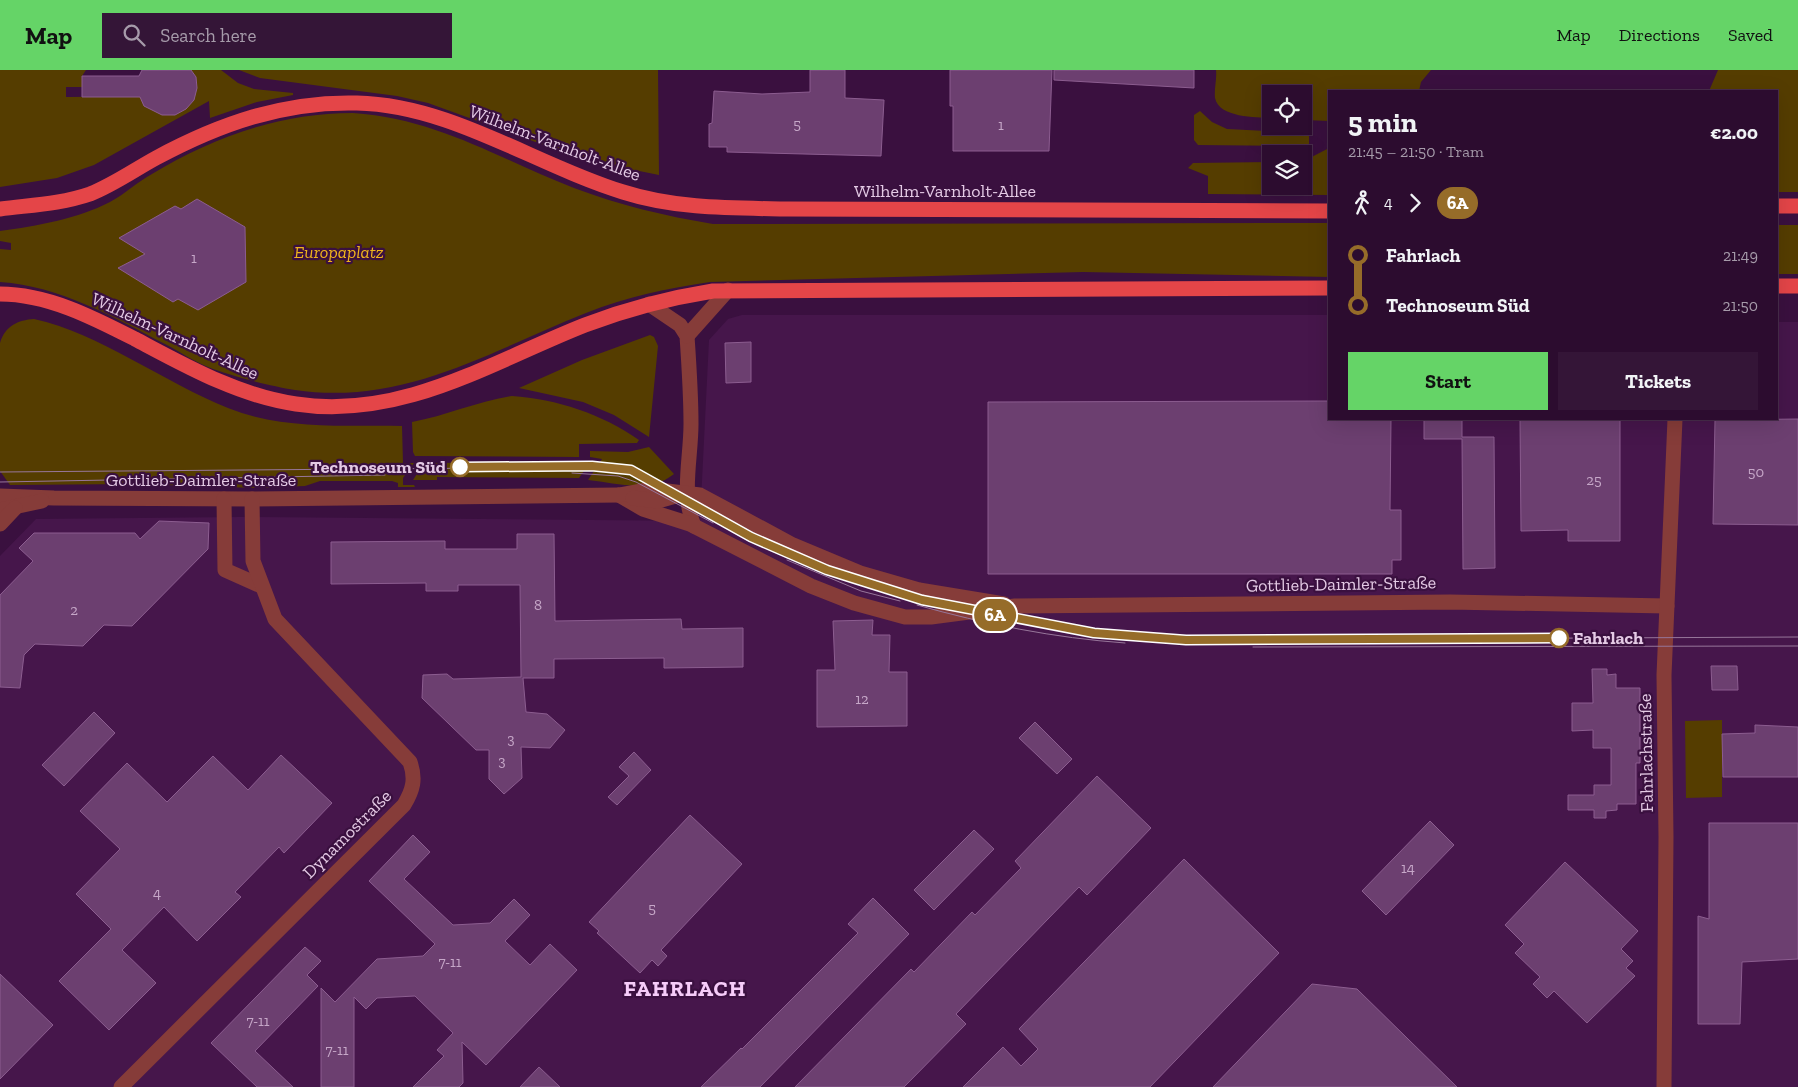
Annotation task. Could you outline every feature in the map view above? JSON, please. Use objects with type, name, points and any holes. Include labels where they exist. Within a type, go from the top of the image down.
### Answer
[{"type":"main road","name":"Wilhelm-Varnholt-Allee","points":[[0,209],[91,193],[192,140],[254,116],[290,106],[360,103],[427,115],[472,131],[542,162],[622,192],[679,204],[721,208],[787,209],[1328,212]]},
{"type":"main road","points":[[0,220],[31,205]]},
{"type":"main road","points":[[1778,206],[1798,206]]},
{"type":"main road","points":[[1778,286],[1798,286]]},
{"type":"main road","name":"Wilhelm-Varnholt-Allee","points":[[2,296],[62,306],[100,320],[204,374],[236,388],[278,401],[317,406],[365,404],[420,394],[492,366],[583,326],[649,304],[728,290],[1328,288]]},
{"type":"street","points":[[687,336],[728,290]]},
{"type":"street","points":[[649,304],[680,325],[687,336],[691,424],[687,492],[688,510],[694,526]]},
{"type":"street","name":"Fahrlachstraße","points":[[1664,1087],[1666,837],[1664,683],[1675,420]]},
{"type":"street","name":"Gottlieb-Daimler-Straße","points":[[0,496],[252,499],[619,495],[651,489],[687,492],[700,495],[793,545],[860,573],[919,590],[1015,606]]},
{"type":"street","name":"Gottlieb-Daimler-Straße","points":[[619,495],[643,509],[672,516],[694,526],[811,586],[854,603],[905,616],[931,617],[1015,606],[1441,602],[1667,606]]},
{"type":"street","name":"Gottlieb-Daimler-Straße","points":[[0,510],[54,498]]},
{"type":"street","points":[[224,499],[225,570],[261,586]]},
{"type":"street","name":"Dynamostraße","points":[[121,1087],[404,805],[412,791],[414,775],[410,762],[275,619],[253,561],[252,499]]},
{"type":"street","points":[[0,524],[15,508]]},
{"type":"street","points":[[236,575],[241,575],[253,561]]},
{"type":"street","points":[[905,616],[920,606],[922,600],[919,590]]},
{"type":"shaded area","points":[[742,315],[1328,315],[1328,420],[1778,420],[1778,322],[1798,322],[1798,1087],[0,1087],[0,556],[36,519],[241,517],[700,521],[709,340],[728,319]]},
{"type":"green space","points":[[0,70],[86,70],[82,76],[82,87],[66,87],[66,97],[187,96],[188,70],[221,70],[238,83],[254,89],[293,93],[293,95],[257,102],[210,118],[209,101],[94,165],[57,178],[0,187]]},
{"type":"green space","points":[[239,70],[658,70],[659,175],[585,160],[428,103],[397,96],[260,78]]},
{"type":"green space","points":[[1216,70],[1431,70],[1421,82],[1419,90],[1328,90],[1328,121],[1312,120],[1312,85],[1262,85],[1262,118],[1231,113],[1218,105],[1215,98]]},
{"type":"green space","points":[[1718,70],[1798,70],[1798,192],[1778,192],[1778,90],[1709,90]]},
{"type":"green space","points":[[1200,111],[1212,122],[1227,129],[1262,131],[1262,135],[1309,135],[1309,144],[1198,145],[1194,140],[1194,115]]},
{"type":"green space","name":"Europaplatz","points":[[353,113],[413,123],[440,131],[574,188],[608,200],[713,224],[1328,223],[1328,277],[1083,272],[710,282],[647,294],[601,307],[445,372],[410,383],[373,390],[335,393],[295,390],[217,370],[197,362],[126,323],[86,304],[44,290],[0,282],[0,249],[11,250],[11,243],[0,241],[0,231],[56,221],[97,208],[115,199],[175,161],[223,138],[273,123],[299,117]]},
{"type":"green space","points":[[1328,149],[1328,195],[1312,195],[1312,157]]},
{"type":"green space","points":[[1262,162],[1262,194],[1208,194],[1208,176],[1188,168],[1193,163]]},
{"type":"green space","points":[[1778,225],[1798,225],[1798,274],[1778,274]]},
{"type":"green space","points":[[34,319],[83,335],[204,398],[249,415],[270,420],[314,425],[402,426],[403,463],[414,463],[403,478],[403,485],[414,485],[415,487],[398,487],[398,483],[392,481],[320,481],[305,486],[258,488],[134,484],[10,485],[0,471],[0,343],[5,332],[13,325]]},
{"type":"green space","points":[[650,335],[654,337],[658,346],[649,437],[614,415],[583,402],[519,388],[582,360]]},
{"type":"green space","points":[[512,396],[546,400],[578,409],[610,423],[639,440],[637,443],[579,444],[579,457],[415,456],[413,452],[412,422]]},
{"type":"green space","points":[[649,447],[674,474],[654,484],[633,486],[588,480],[602,459],[590,457],[590,451],[628,452]]},
{"type":"green space","points":[[590,462],[579,478],[437,477],[437,480],[413,480],[424,463]]},
{"type":"green space","points":[[1722,720],[1722,797],[1686,798],[1685,721]]},
{"type":"building","points":[[142,70],[191,70],[196,77],[197,88],[194,100],[186,109],[175,115],[162,115],[144,106],[140,97],[82,97],[82,76],[139,76]]},
{"type":"building","points":[[810,70],[845,70],[845,98],[884,100],[881,156],[727,152],[727,147],[709,147],[709,124],[712,123],[714,91],[762,94],[810,92]]},
{"type":"building","points":[[950,70],[1052,70],[1049,151],[953,151],[953,106],[950,106]]},
{"type":"building","points":[[1054,70],[1194,70],[1194,88],[1054,80]]},
{"type":"building","points":[[197,199],[245,227],[246,282],[198,310],[178,299],[173,302],[118,268],[145,254],[119,238],[175,206],[181,209]]},
{"type":"building","points":[[751,342],[751,382],[726,383],[725,343]]},
{"type":"building","points":[[1328,401],[1328,420],[1391,420],[1390,510],[1401,510],[1401,560],[1392,560],[1392,574],[988,574],[988,402]]},
{"type":"building","points":[[1798,419],[1798,525],[1713,524],[1715,420]]},
{"type":"building","points":[[1424,420],[1462,420],[1462,437],[1494,437],[1495,568],[1463,569],[1462,439],[1424,439]]},
{"type":"building","points":[[1520,420],[1620,420],[1620,541],[1568,541],[1568,530],[1521,531]]},
{"type":"building","points":[[159,521],[209,523],[208,549],[132,626],[104,625],[83,646],[35,644],[24,655],[20,688],[0,687],[0,595],[33,561],[19,548],[34,533],[135,533],[140,539]]},
{"type":"building","points":[[517,534],[554,534],[555,621],[681,619],[682,629],[743,628],[743,667],[664,668],[664,658],[554,659],[554,678],[523,678],[526,712],[547,714],[565,730],[550,748],[521,747],[522,778],[504,794],[489,779],[489,750],[476,750],[422,698],[423,675],[447,674],[453,679],[521,677],[520,585],[458,585],[458,591],[426,591],[426,583],[331,584],[331,542],[445,541],[445,549],[517,549]]},
{"type":"building","points":[[873,620],[872,635],[890,635],[889,672],[907,672],[907,726],[817,727],[817,670],[835,670],[833,621]]},
{"type":"building","points":[[1711,666],[1737,666],[1738,690],[1712,690]]},
{"type":"building","points":[[1592,669],[1607,669],[1607,675],[1616,674],[1616,688],[1640,688],[1640,763],[1636,763],[1636,804],[1617,804],[1617,810],[1606,811],[1606,818],[1594,818],[1594,810],[1568,810],[1568,795],[1594,795],[1594,785],[1611,785],[1611,748],[1593,748],[1593,730],[1572,731],[1572,703],[1593,703]]},
{"type":"building","points":[[94,712],[115,733],[64,786],[42,765]]},
{"type":"building","points":[[1035,722],[1072,759],[1057,774],[1019,738]]},
{"type":"building","points":[[1755,725],[1798,727],[1798,777],[1723,777],[1722,734],[1755,733]]},
{"type":"building","points":[[634,752],[651,770],[617,805],[608,797],[629,776],[619,767]]},
{"type":"building","points":[[281,755],[332,803],[284,853],[279,847],[235,892],[241,897],[197,941],[164,907],[122,950],[156,983],[109,1030],[59,981],[111,929],[76,894],[120,849],[80,811],[127,763],[167,802],[213,756],[248,790]]},
{"type":"building","points":[[1097,776],[1151,828],[1087,895],[1079,887],[956,1014],[966,1024],[904,1087],[795,1087],[911,969],[914,972],[972,912],[975,915],[1021,868],[1015,861]]},
{"type":"building","points":[[690,815],[742,864],[661,950],[667,956],[658,966],[652,960],[640,973],[597,933],[599,931],[589,922]]},
{"type":"building","points":[[1430,821],[1454,845],[1386,915],[1362,891]]},
{"type":"building","points":[[1709,823],[1798,823],[1798,959],[1742,962],[1740,1024],[1698,1024],[1698,916],[1709,919]]},
{"type":"building","points":[[974,830],[994,849],[934,910],[914,890]]},
{"type":"building","points":[[413,835],[430,852],[404,879],[453,925],[490,923],[514,899],[530,915],[505,941],[530,965],[550,944],[577,970],[486,1065],[462,1042],[463,1083],[459,1087],[413,1087],[444,1056],[437,1050],[453,1033],[415,996],[377,998],[366,1009],[354,997],[354,1087],[321,1087],[321,988],[335,1002],[377,959],[423,956],[435,944],[369,881]]},
{"type":"building","points":[[1184,859],[1279,953],[1150,1087],[963,1087],[1003,1047],[1021,1066],[1038,1049],[1019,1029]]},
{"type":"building","points":[[1565,862],[1638,931],[1621,949],[1633,961],[1626,968],[1635,976],[1587,1023],[1554,991],[1547,998],[1533,984],[1540,977],[1515,953],[1524,944],[1505,925]]},
{"type":"building","points":[[873,898],[909,934],[760,1087],[701,1087],[742,1049],[858,933],[848,924]]},
{"type":"building","points":[[305,947],[321,961],[307,975],[318,986],[255,1051],[293,1087],[257,1087],[211,1043]]},
{"type":"building","points":[[0,974],[53,1025],[0,1079]]},
{"type":"building","points":[[1312,984],[1357,989],[1457,1087],[1213,1087]]},
{"type":"building","points":[[539,1067],[560,1087],[520,1087]]},
{"type":"tram line","name":"6A","points":[[460,467],[592,466],[631,470],[643,474],[751,537],[827,570],[922,600],[1094,633],[1186,640],[1559,638]]},
{"type":"tram line","points":[[0,472],[611,467],[643,474],[751,537],[827,570],[903,595],[975,611],[1094,633],[1186,640],[1798,637]]},
{"type":"tram line","points":[[572,473],[618,476],[636,482],[713,523]]},
{"type":"tram line","points":[[0,482],[385,475]]},
{"type":"tram line","points":[[787,560],[861,591],[900,601]]},
{"type":"tram line","points":[[917,605],[1020,629],[1072,638],[1125,643]]},
{"type":"tram line","points":[[1253,647],[1798,646]]},
{"type":"place","name":"Technoseum Süd","points":[[460,467]]},
{"type":"place","name":"Fahrlach","points":[[1559,638]]},
{"type":"district","name":"FAHRLACH","points":[[685,988]]}]
